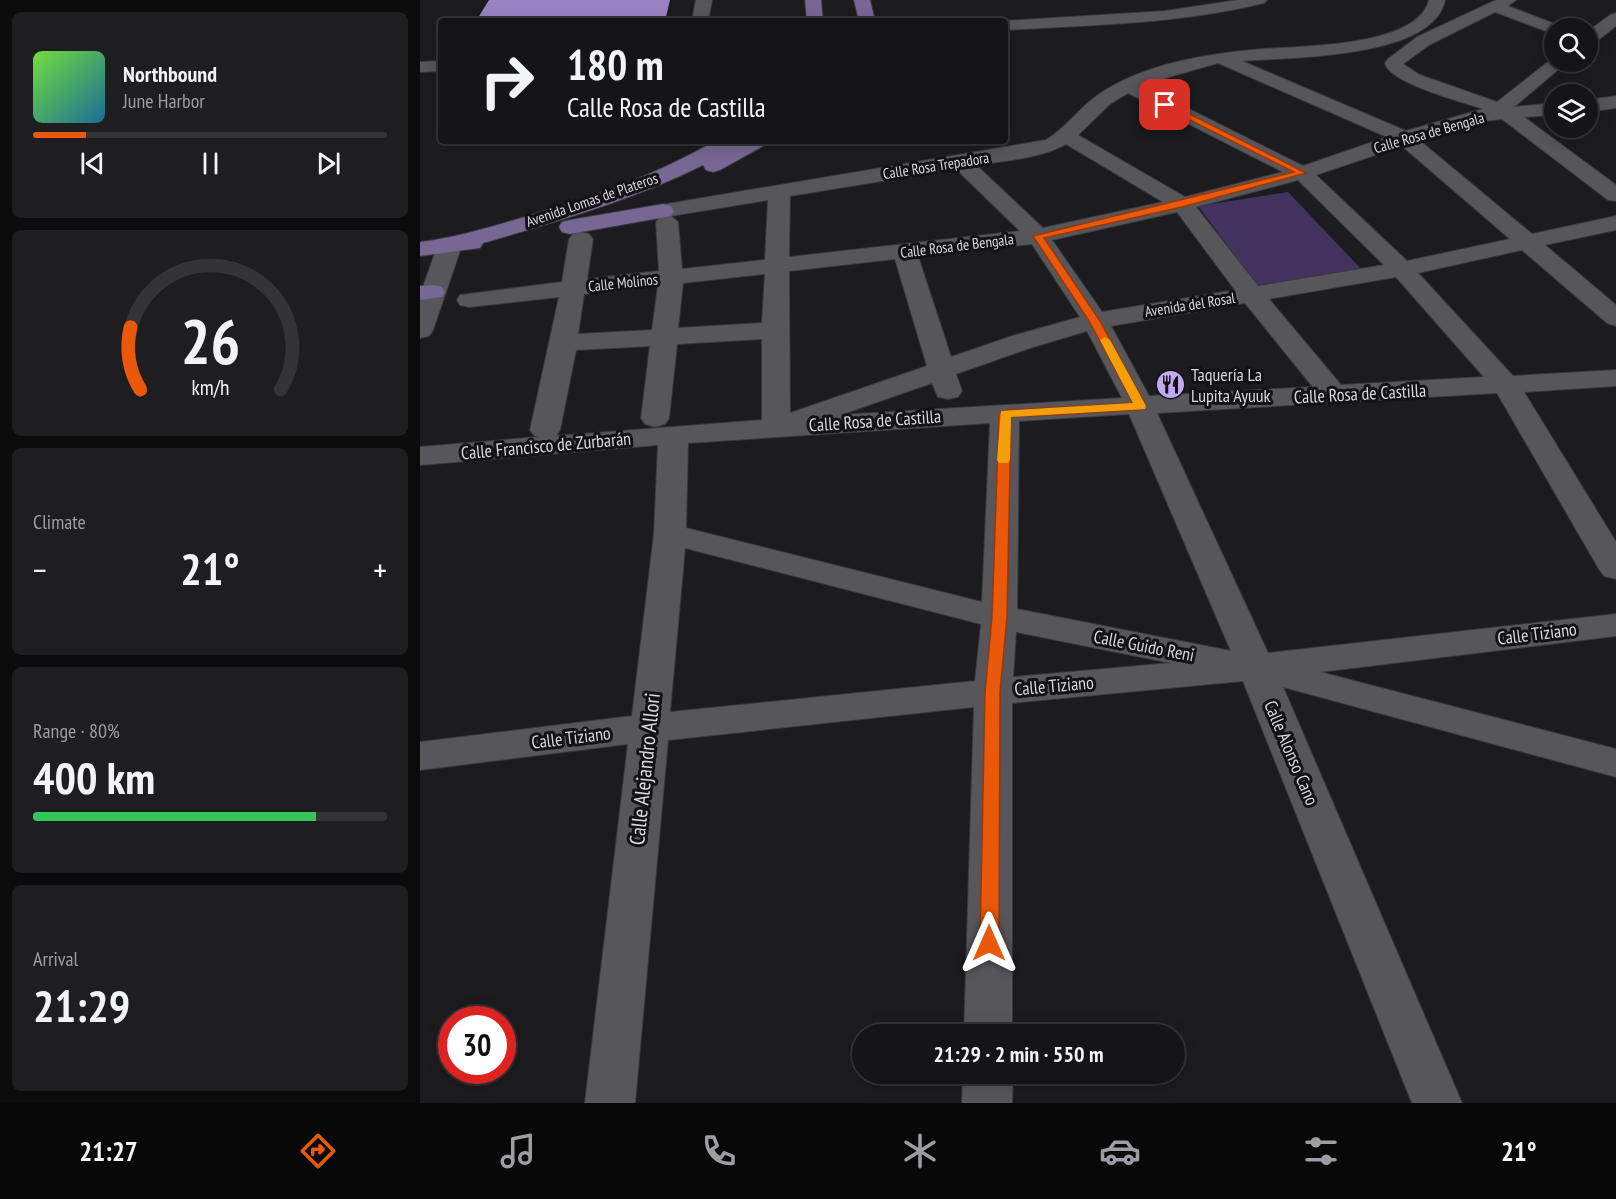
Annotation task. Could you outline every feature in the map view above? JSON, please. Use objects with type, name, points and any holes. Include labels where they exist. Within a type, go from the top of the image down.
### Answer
[{"type":"main road","points":[[813,0],[815,18]]},
{"type":"main road","points":[[862,0],[870,18]]},
{"type":"main road","name":"Avenida Lomas de Plateros","points":[[450,246],[624,192],[659,178],[723,144]]},
{"type":"main road","name":"Avenida Lomas de Plateros","points":[[665,217],[654,200],[659,190],[713,166],[753,144]]},
{"type":"main road","name":"Calle Rosa Trepadora","points":[[450,246],[665,217]]},
{"type":"main road","points":[[420,249],[450,246]]},
{"type":"street","points":[[701,18],[704,0]]},
{"type":"street","points":[[1008,24],[1178,13],[1216,9],[1259,0]]},
{"type":"street","name":"Calle Rosa Trepadora","points":[[665,217],[779,191],[961,162],[1053,144],[1066,136],[1103,100],[1126,85],[1183,65],[1219,57],[1366,45],[1399,35],[1430,16],[1437,6],[1437,0]]},
{"type":"street","points":[[1544,23],[1502,4],[1423,41],[1394,63],[1395,68],[1414,79],[1503,111],[1616,195]]},
{"type":"street","points":[[1008,23],[1024,16],[1035,5]]},
{"type":"street","points":[[1598,32],[1616,18]]},
{"type":"street","points":[[1399,35],[1423,41]]},
{"type":"street","points":[[1598,44],[1606,47]]},
{"type":"street","points":[[1219,57],[1405,138],[1616,318]]},
{"type":"street","points":[[420,67],[438,66]]},
{"type":"street","points":[[1503,111],[1548,72]]},
{"type":"street","points":[[1126,85],[1302,173],[1402,269],[1507,386],[1616,568]]},
{"type":"street","points":[[1598,104],[1616,102]]},
{"type":"street","name":"Calle Rosa de Bengala","points":[[777,267],[1038,236],[1182,204],[1302,173],[1405,138],[1484,115],[1503,111],[1544,109]]},
{"type":"street","points":[[1066,136],[1182,204],[1252,295],[1334,395]]},
{"type":"street","name":"Calle Alonso Cano","points":[[961,162],[1038,236],[1095,321],[1140,406],[1256,667],[1437,1103]]},
{"type":"street","points":[[776,428],[775,330],[779,191]]},
{"type":"street","name":"Calle Alejandro Allori","points":[[610,1103],[670,534],[664,427],[666,336],[671,278],[665,217]]},
{"type":"street","name":"Avenida del Rosal","points":[[776,428],[941,372],[1021,342],[1095,321],[1402,269],[1616,223]]},
{"type":"street","points":[[545,430],[564,343],[581,239]]},
{"type":"street","points":[[420,330],[426,292],[450,246]]},
{"type":"street","points":[[905,252],[955,416]]},
{"type":"street","name":"Calle Molinos","points":[[469,300],[777,267]]},
{"type":"street","points":[[564,343],[775,330]]},
{"type":"street","name":"Calle Rosa de Castilla","points":[[664,427],[776,428],[1616,378]]},
{"type":"street","points":[[988,1024],[993,692],[999,617],[1005,414]]},
{"type":"street","name":"Calle Francisco de Zurbarán","points":[[420,456],[664,427]]},
{"type":"street","name":"Calle Guido Reni","points":[[670,534],[999,617],[1256,667],[1616,763]]},
{"type":"street","name":"Calle Tiziano","points":[[420,756],[649,728],[1256,667],[1616,625]]},
{"type":"street","points":[[987,1103],[988,1084]]},
{"type":"shaded area","points":[[1288,192],[1365,273],[1260,290],[1198,206]]},
{"type":"building","points":[[489,0],[670,0],[666,18],[478,18]]},
{"type":"slow traffic","points":[[1003,460],[1005,414],[1140,406],[1105,340]]},
{"type":"place","name":"Taquería La Lupita Ayuuk","points":[[1170,385]]},
{"type":"route","points":[[989,943],[993,692],[999,617],[1005,414],[1140,406],[1095,321],[1038,236],[1182,204],[1302,173],[1165,105]]}]
